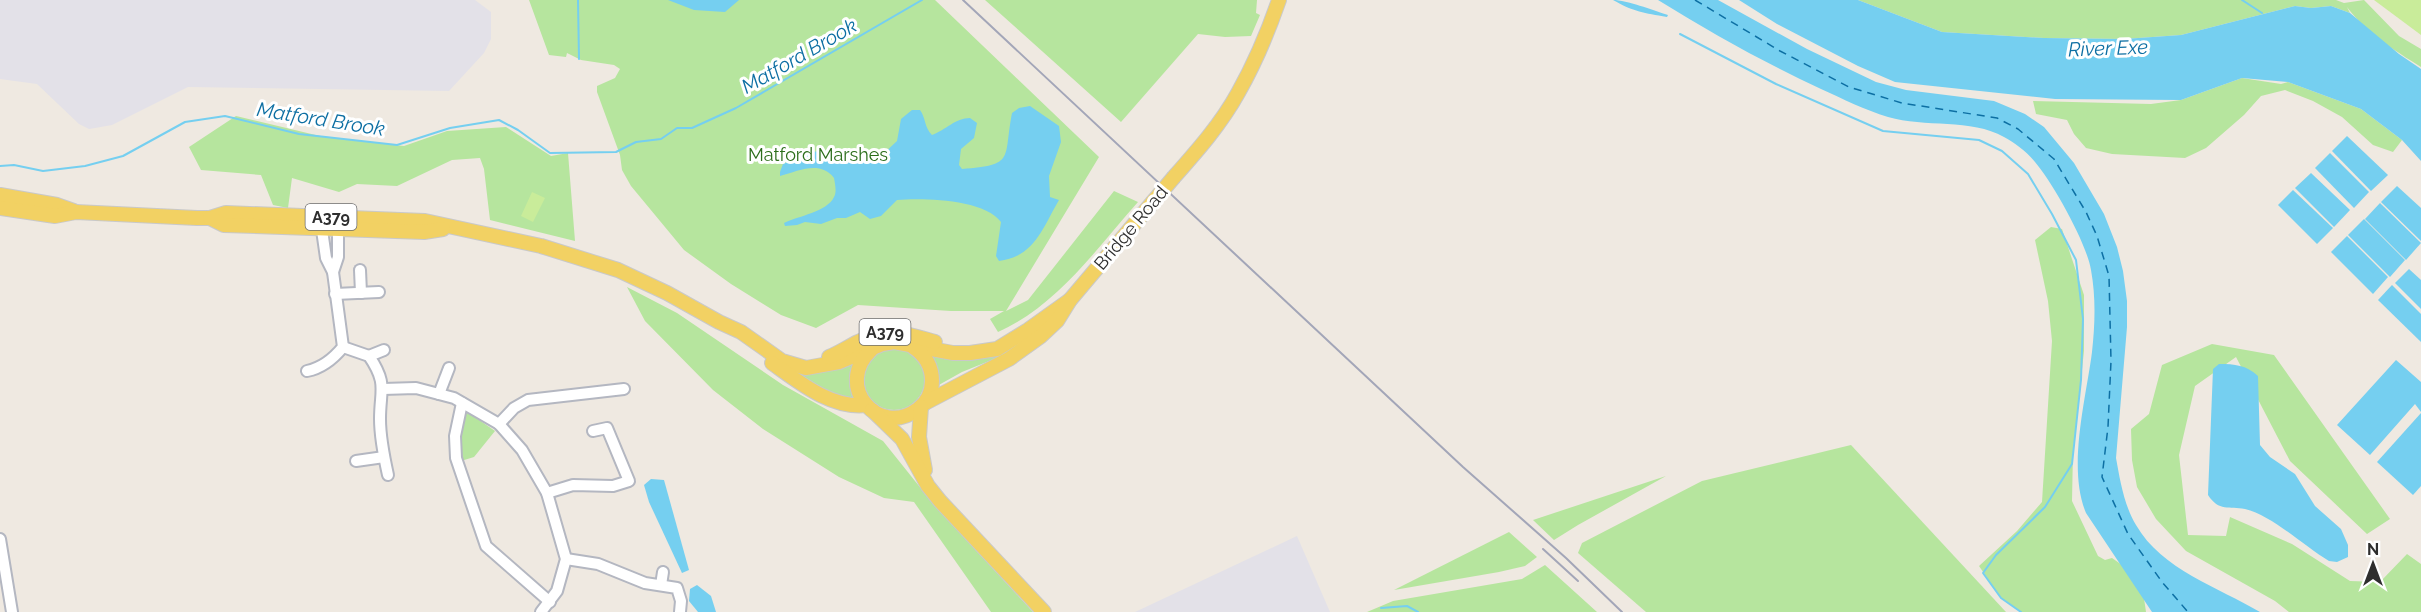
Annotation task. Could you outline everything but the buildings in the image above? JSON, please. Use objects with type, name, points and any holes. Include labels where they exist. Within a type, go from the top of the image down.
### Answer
[{"type":"main road","name":"Bridge Road","points":[[923,405],[1032,344],[1057,321],[1070,300],[1207,138],[1238,95],[1260,51],[1278,4]]},
{"type":"main road","name":"A379","points":[[0,195],[57,205],[76,212]]},
{"type":"main road","name":"A379","points":[[0,208],[55,216],[76,212],[210,218],[224,225],[338,222],[424,232],[452,228],[511,238],[601,264],[667,293],[741,332],[782,361],[806,368],[839,362],[894,342],[942,352],[970,353],[997,349],[1070,300]]},
{"type":"main road","name":"A379","points":[[719,322],[737,339],[821,395],[843,404],[869,408],[885,417],[895,418],[912,413],[923,405]]},
{"type":"main road","name":"A379","points":[[764,348],[786,357],[810,361],[837,354],[867,337],[887,332],[906,333],[960,347],[980,346],[1011,339]]},
{"type":"main road","name":"A379","points":[[906,344],[922,354],[930,368],[932,383],[923,405],[920,446],[928,486]]},
{"type":"main road","name":"A379","points":[[872,349],[864,357],[856,374],[857,390],[869,408],[902,439],[928,486],[1044,612]]},
{"type":"street","points":[[321,222],[326,258],[333,272],[343,347]]},
{"type":"street","points":[[333,272],[338,257],[338,222]]},
{"type":"street","points":[[360,270],[361,293]]},
{"type":"street","points":[[335,294],[379,292]]},
{"type":"street","points":[[343,347],[369,356],[375,364],[383,389],[380,420],[388,476]]},
{"type":"street","points":[[308,371],[328,361],[343,347]]},
{"type":"street","points":[[369,356],[384,350]]},
{"type":"street","points":[[439,394],[449,368]]},
{"type":"street","points":[[383,389],[416,388],[462,403],[499,424],[522,450],[547,494],[566,559],[560,585],[550,602],[540,612]]},
{"type":"street","points":[[499,424],[514,408],[528,400],[624,388]]},
{"type":"street","points":[[462,403],[455,436],[456,458],[486,546],[550,602]]},
{"type":"street","points":[[547,494],[573,484],[631,486],[608,428],[593,431]]},
{"type":"street","points":[[356,461],[384,457]]},
{"type":"street","points":[[0,539],[12,612]]},
{"type":"street","points":[[566,559],[598,564],[645,583],[676,588],[681,601],[680,612]]},
{"type":"street","points":[[661,585],[663,572]]},
{"type":"shaded area","points":[[0,0],[475,0],[491,12],[491,39],[484,53],[449,91],[188,87],[112,125],[89,129],[79,124],[37,84],[0,79]]},
{"type":"shaded area","points":[[1297,536],[1330,612],[1135,612]]},
{"type":"green space","name":"Matford Marshes","points":[[529,0],[935,0],[1099,157],[1006,311],[1028,300],[1114,191],[1138,202],[1057,292],[1019,321],[998,332],[990,319],[1004,311],[951,311],[858,305],[816,328],[781,315],[731,284],[684,250],[631,186],[622,170],[620,155],[597,92],[597,86],[615,78],[620,69],[614,65],[581,60],[567,53],[566,57],[549,55]]},
{"type":"green space","points":[[985,0],[1257,0],[1256,13],[1260,15],[1251,36],[1225,37],[1198,34],[1121,122]]},
{"type":"green space","points":[[1858,0],[2336,0],[2344,3],[2364,0],[2399,36],[2421,49],[2421,67],[2372,33],[2347,7],[2350,13],[2331,6],[2311,8],[2295,6],[2181,35],[2124,39],[2044,38],[1942,32]]},
{"type":"green space","points":[[2374,0],[2421,0],[2421,35]]},
{"type":"green space","points":[[2242,78],[2281,84],[2288,82],[2361,109],[2402,140],[2393,152],[2373,145],[2342,117],[2313,101],[2285,90],[2261,96],[2244,115],[2206,148],[2185,158],[2112,154],[2086,148],[2074,134],[2067,120],[2036,114],[2033,101],[2151,104],[2181,100]]},
{"type":"green space","points":[[236,116],[324,137],[404,146],[447,131],[506,127],[551,156],[568,153],[575,241],[490,220],[484,169],[480,158],[452,160],[397,186],[357,184],[339,192],[292,178],[288,208],[273,205],[261,175],[201,170],[189,147]]},
{"type":"green space","points":[[532,192],[545,198],[533,222],[521,216]]},
{"type":"green space","points":[[2051,227],[2062,229],[2084,295],[2084,351],[2073,451],[2072,501],[2098,556],[2105,560],[2112,558],[2137,580],[2143,594],[2146,612],[2021,612],[2001,598],[1979,566],[2017,531],[2042,502],[2052,341],[2048,301],[2035,240]]},
{"type":"green space","points":[[627,287],[677,313],[783,385],[883,441],[935,506],[1033,612],[991,612],[914,502],[884,498],[839,477],[763,429],[713,390],[645,321]]},
{"type":"green space","points":[[2212,344],[2274,355],[2390,519],[2367,534],[2290,461],[2236,357],[2195,386],[2179,455],[2188,535],[2226,536],[2230,517],[2292,544],[2350,581],[2380,582],[2407,554],[2421,564],[2421,612],[2289,612],[2275,601],[2186,551],[2156,519],[2137,487],[2132,460],[2131,429],[2149,414],[2162,365]]},
{"type":"green space","points":[[1011,346],[1014,351],[962,372],[937,386],[932,356]]},
{"type":"green space","points":[[888,348],[900,348],[916,357],[923,367],[925,379],[923,391],[916,401],[900,410],[888,410],[877,405],[868,396],[863,385],[863,373],[868,362],[877,353]]},
{"type":"green space","points":[[855,360],[851,379],[854,400],[833,394],[796,372],[798,369]]},
{"type":"green space","points":[[469,413],[495,431],[474,457],[461,461],[459,435],[465,414]]},
{"type":"green space","points":[[1851,445],[2006,612],[1646,612],[1578,553],[1582,543],[1702,481]]},
{"type":"green space","points":[[1666,476],[1554,540],[1533,520]]},
{"type":"green space","points":[[1509,532],[1537,557],[1525,566],[1394,590]]},
{"type":"green space","points":[[1545,565],[1597,612],[1367,612],[1393,601],[1522,579]]},
{"type":"water","points":[[668,0],[739,0],[725,12],[694,10]]},
{"type":"water","points":[[1613,0],[1632,3],[1668,15],[1667,17],[1639,12]]},
{"type":"water","points":[[1658,0],[1718,0],[1807,49],[1876,82],[1906,90],[1994,101],[2025,114],[2044,127],[2074,163],[2104,214],[2117,247],[2123,271],[2127,301],[2127,327],[2116,458],[2128,509],[2147,541],[2160,554],[2192,576],[2260,612],[2152,612],[2086,513],[2078,475],[2078,455],[2094,332],[2093,280],[2083,245],[2068,214],[2035,162],[2021,148],[1991,131],[1963,125],[1902,120],[1862,108],[1759,58]]},
{"type":"water","name":"River Exe","points":[[1739,0],[1858,0],[1942,32],[2044,38],[2124,39],[2181,35],[2295,6],[2311,8],[2331,6],[2350,13],[2399,54],[2421,69],[2421,161],[2402,140],[2361,109],[2288,82],[2242,78],[2181,100],[2055,99],[1895,82],[1858,66],[1777,24]]},
{"type":"water","points":[[1030,106],[1059,126],[1061,142],[1049,176],[1050,197],[1059,200],[1036,240],[1011,258],[999,261],[996,256],[1001,222],[993,214],[967,204],[922,199],[897,200],[881,216],[870,219],[860,212],[821,224],[805,222],[785,226],[784,223],[825,206],[834,197],[836,190],[834,178],[822,169],[809,168],[780,176],[783,164],[808,152],[839,150],[847,155],[881,156],[897,141],[901,119],[912,110],[920,110],[932,135],[965,119],[970,118],[977,123],[974,138],[961,149],[959,165],[962,169],[991,165],[1004,157],[1012,113],[1019,108]]},
{"type":"water","points":[[2347,136],[2388,175],[2371,191],[2332,151]]},
{"type":"water","points":[[2330,153],[2369,192],[2354,208],[2315,168]]},
{"type":"water","points":[[2311,173],[2350,210],[2334,227],[2295,188]]},
{"type":"water","points":[[2397,186],[2421,208],[2421,241],[2381,202]]},
{"type":"water","points":[[2293,190],[2333,228],[2317,244],[2278,205]]},
{"type":"water","points":[[2380,203],[2421,243],[2406,260],[2365,219]]},
{"type":"water","points":[[2364,219],[2405,260],[2390,277],[2348,235]]},
{"type":"water","points":[[2347,236],[2388,277],[2373,294],[2331,252]]},
{"type":"water","points":[[2409,269],[2421,280],[2421,309],[2395,283]]},
{"type":"water","points":[[2392,285],[2421,314],[2421,342],[2378,300]]},
{"type":"water","points":[[2396,360],[2421,382],[2421,412],[2415,404],[2370,455],[2337,425]]},
{"type":"water","points":[[2219,364],[2240,366],[2258,376],[2260,445],[2270,457],[2295,474],[2315,506],[2341,529],[2348,545],[2348,557],[2337,562],[2329,561],[2266,518],[2245,509],[2220,506],[2208,495],[2213,369]]},
{"type":"water","points":[[2421,413],[2421,486],[2413,495],[2377,462]]},
{"type":"water","points":[[651,479],[664,480],[689,570],[682,573],[649,502],[644,485]]},
{"type":"water","points":[[697,585],[711,596],[716,612],[698,612],[689,601],[690,589]]},
{"type":"waterway","points":[[578,0],[579,59]]},
{"type":"waterway","name":"Matford Brook","points":[[0,166],[14,165],[43,171],[85,166],[123,156],[185,122],[225,116],[299,134],[397,145],[450,128],[499,120],[518,130],[550,153],[616,152],[636,142],[661,139],[677,128],[692,128],[736,108],[922,0]]},
{"type":"waterway","points":[[2242,0],[2262,13]]},
{"type":"waterway","points":[[1680,34],[1776,84],[1883,131],[1979,140],[2002,151],[2028,174],[2052,214],[2076,260],[2083,319],[2081,380],[2072,464],[2045,507],[1996,555],[1983,573],[2001,598],[2021,612]]},
{"type":"waterway","points":[[1381,608],[1407,606],[1418,612]]},
{"type":"ferry route","points":[[1695,0],[1780,51],[1849,87],[1902,103],[1997,118],[2018,129],[2054,159],[2086,212],[2097,236],[2109,276],[2111,361],[2108,427],[2102,477],[2128,534],[2162,582],[2188,612]]},
{"type":"railway","points":[[963,0],[1463,467],[1566,558],[1622,612]]},
{"type":"railway","points":[[1543,549],[1578,581]]}]
